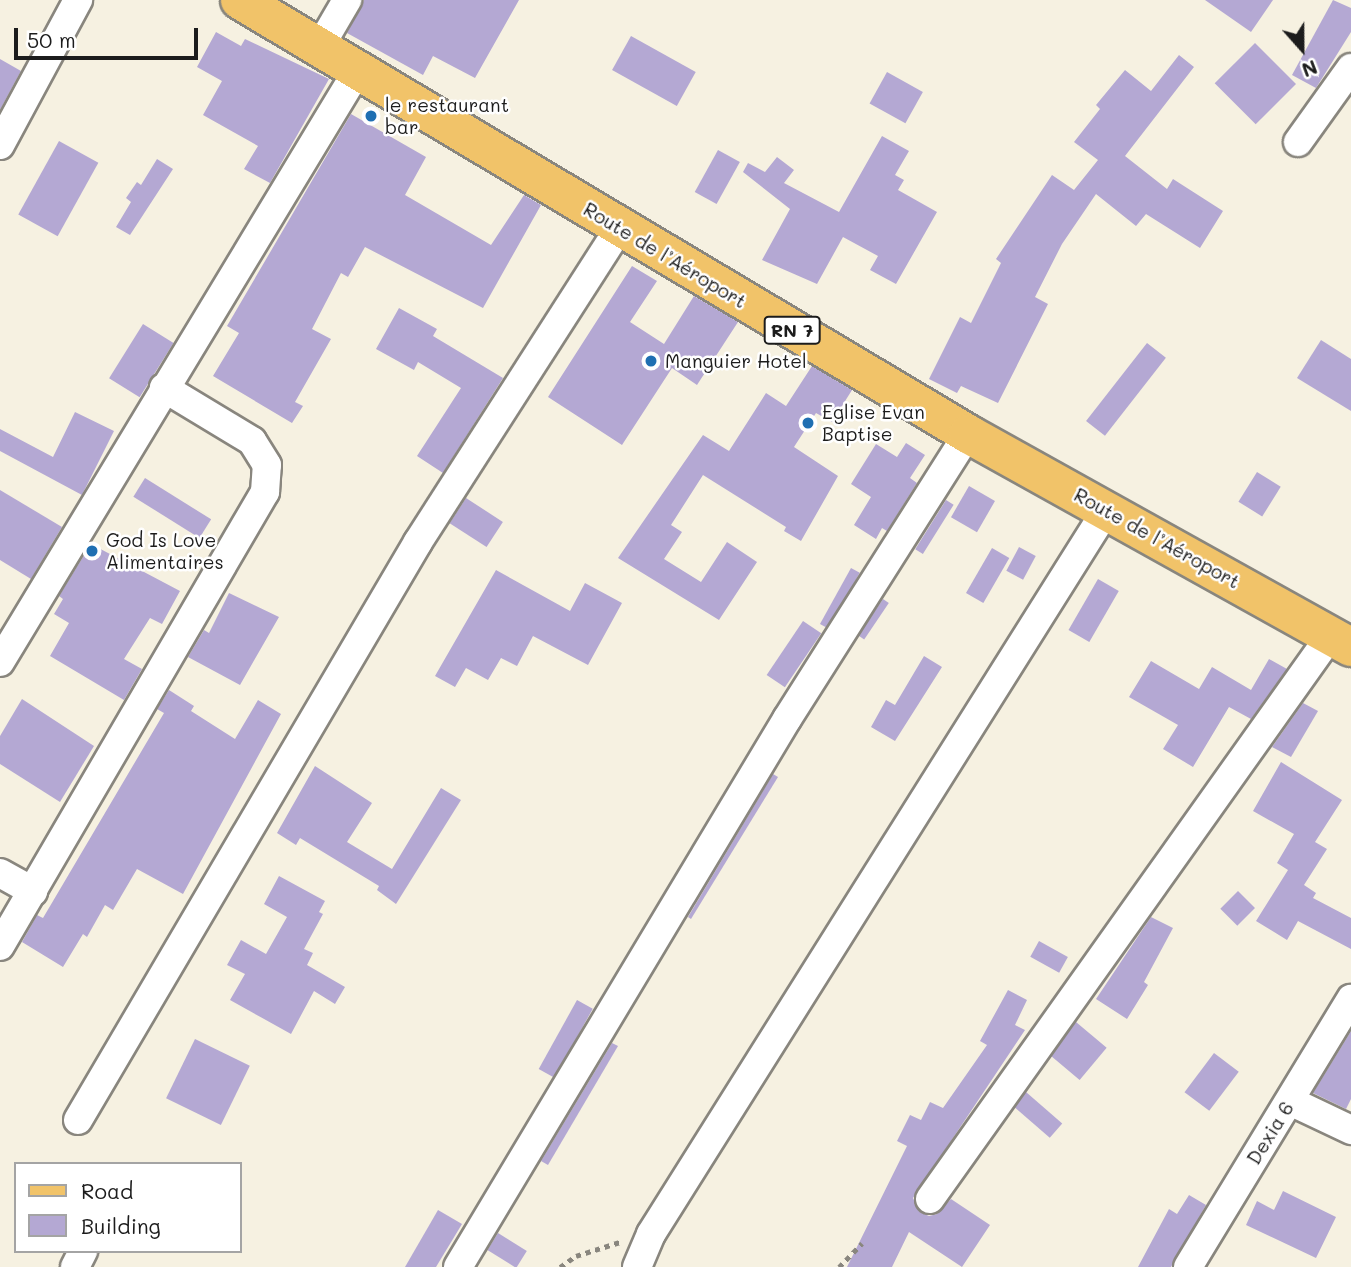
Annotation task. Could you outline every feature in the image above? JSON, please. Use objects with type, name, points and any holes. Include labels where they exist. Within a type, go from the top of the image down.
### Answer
[{"type":"main road","name":"Route de l’Aéroport","points":[[240,0],[619,229],[968,434],[1341,641]]},
{"type":"street","points":[[0,145],[78,0]]},
{"type":"street","points":[[319,48],[347,0]]},
{"type":"street","points":[[1298,142],[1351,68]]},
{"type":"street","points":[[0,662],[358,70]]},
{"type":"street","points":[[78,1120],[418,542],[619,229]]},
{"type":"street","points":[[0,946],[265,492],[267,465],[252,441],[164,388]]},
{"type":"street","points":[[458,1267],[787,719],[968,434]]},
{"type":"street","points":[[637,1267],[651,1234],[1107,509]]},
{"type":"street","points":[[930,1199],[1341,641]]},
{"type":"street","points":[[0,873],[33,891]]},
{"type":"street","name":"Dexia 6","points":[[1188,1267],[1351,999]]},
{"type":"street","points":[[1290,1101],[1351,1130]]},
{"type":"path","points":[[560,1267],[576,1256],[651,1234]]},
{"type":"path","points":[[839,1267],[862,1243]]},
{"type":"building","points":[[364,0],[519,0],[475,78],[433,56],[423,75],[347,33]]},
{"type":"building","points":[[1205,0],[1273,0],[1251,32]]},
{"type":"building","points":[[1333,0],[1351,8],[1351,32],[1316,88],[1292,75]]},
{"type":"building","points":[[216,32],[241,46],[245,39],[329,79],[270,183],[244,169],[258,146],[203,115],[222,81],[197,67]]},
{"type":"building","points":[[631,36],[696,72],[677,106],[612,70]]},
{"type":"building","points":[[1255,43],[1296,84],[1256,124],[1215,83]]},
{"type":"building","points":[[1179,55],[1194,67],[1125,156],[1167,189],[1173,179],[1223,211],[1200,248],[1146,214],[1136,226],[1096,194],[1062,244],[1035,297],[1048,304],[998,403],[961,386],[957,393],[929,379],[960,317],[971,323],[1001,263],[996,259],[1052,175],[1074,190],[1098,160],[1074,142],[1100,109],[1096,105],[1125,70],[1151,91]]},
{"type":"building","points":[[0,59],[21,71],[0,110]]},
{"type":"building","points":[[887,72],[923,92],[905,123],[870,103]]},
{"type":"building","points":[[351,114],[426,157],[405,195],[491,245],[524,195],[541,205],[483,308],[365,247],[348,277],[341,273],[312,329],[331,339],[295,402],[303,406],[292,423],[213,376],[239,333],[227,326]]},
{"type":"building","points":[[882,136],[909,151],[895,175],[904,180],[898,190],[937,212],[896,284],[870,270],[878,256],[843,237],[817,284],[762,260],[790,209],[743,172],[748,163],[765,172],[777,157],[794,170],[784,183],[839,212]]},
{"type":"building","points":[[59,141],[98,163],[58,236],[18,214]]},
{"type":"building","points":[[718,150],[740,162],[717,204],[695,192]]},
{"type":"building","points":[[157,159],[173,169],[130,235],[116,227],[131,202],[126,198],[137,182],[141,185]]},
{"type":"building","points":[[632,266],[657,281],[630,322],[664,344],[694,296],[738,322],[697,385],[672,368],[622,445],[548,397]]},
{"type":"building","points":[[399,308],[437,329],[433,336],[503,378],[443,473],[417,456],[461,388],[418,362],[414,370],[376,349]]},
{"type":"building","points":[[143,324],[174,343],[140,397],[109,378]]},
{"type":"building","points":[[1321,340],[1351,359],[1351,411],[1297,378]]},
{"type":"building","points":[[1147,343],[1166,358],[1105,436],[1086,421]]},
{"type":"building","points":[[812,366],[852,390],[832,422],[816,413],[794,447],[838,476],[801,541],[784,531],[786,527],[703,475],[671,525],[682,532],[664,559],[701,582],[727,542],[757,562],[719,620],[618,558],[703,435],[729,451],[766,393],[786,406]]},
{"type":"building","points":[[75,412],[114,431],[82,495],[0,451],[0,429],[53,457]]},
{"type":"building","points":[[906,443],[925,455],[910,478],[917,483],[887,531],[882,528],[876,539],[854,525],[871,497],[851,484],[876,444],[897,457]]},
{"type":"building","points":[[1257,472],[1281,487],[1262,517],[1238,502]]},
{"type":"building","points":[[145,478],[211,519],[199,538],[133,497]]},
{"type":"building","points":[[969,486],[995,501],[977,532],[951,517]]},
{"type":"building","points":[[0,490],[62,527],[31,579],[0,560]]},
{"type":"building","points":[[466,498],[503,522],[487,547],[450,523]]},
{"type":"building","points":[[946,500],[954,505],[923,554],[915,549]]},
{"type":"building","points":[[91,544],[180,591],[162,624],[150,618],[124,659],[142,669],[124,700],[50,656],[69,623],[54,614],[63,599],[59,596]]},
{"type":"building","points":[[1019,547],[1036,556],[1023,580],[1006,571]]},
{"type":"building","points":[[992,548],[1009,558],[983,603],[966,593]]},
{"type":"building","points":[[851,568],[860,573],[829,629],[820,624]]},
{"type":"building","points":[[496,570],[570,611],[585,583],[622,603],[588,665],[533,636],[517,666],[501,658],[488,680],[466,668],[455,687],[435,676]]},
{"type":"building","points":[[1098,579],[1119,591],[1089,642],[1068,630]]},
{"type":"building","points":[[229,593],[279,617],[240,685],[188,657],[204,630],[209,633]]},
{"type":"building","points":[[883,599],[889,603],[864,639],[858,635]]},
{"type":"building","points":[[803,621],[821,633],[785,687],[767,675]]},
{"type":"building","points":[[924,656],[942,667],[895,741],[871,727],[886,700],[895,705]]},
{"type":"building","points":[[1269,659],[1287,669],[1251,719],[1229,707],[1193,767],[1163,749],[1178,725],[1129,697],[1151,661],[1199,689],[1212,667],[1251,690]]},
{"type":"building","points":[[169,690],[194,706],[191,711],[235,739],[258,700],[281,714],[183,894],[137,869],[113,910],[105,905],[87,937],[83,934],[63,967],[22,942],[37,915],[43,918],[164,713],[157,709]]},
{"type":"building","points":[[22,699],[94,746],[60,802],[0,764],[0,736]]},
{"type":"building","points":[[1303,703],[1318,711],[1291,757],[1272,747]]},
{"type":"building","points":[[1281,762],[1342,800],[1315,842],[1327,849],[1304,885],[1316,893],[1313,898],[1351,918],[1351,949],[1298,921],[1287,940],[1256,921],[1288,870],[1277,863],[1294,834],[1253,811]]},
{"type":"building","points":[[315,766],[372,803],[347,842],[392,869],[441,788],[461,800],[396,904],[377,890],[379,886],[300,838],[296,845],[277,833]]},
{"type":"building","points":[[773,774],[778,777],[691,919],[688,917]]},
{"type":"building","points":[[279,876],[325,901],[319,912],[323,914],[304,949],[313,953],[307,965],[345,987],[335,1004],[314,991],[291,1034],[230,1000],[245,974],[227,965],[241,940],[266,954],[287,917],[264,904]]},
{"type":"building","points":[[1238,891],[1255,908],[1237,926],[1220,909]]},
{"type":"building","points":[[1151,917],[1173,928],[1144,982],[1148,985],[1127,1019],[1096,999]]},
{"type":"building","points":[[1039,941],[1068,957],[1059,973],[1030,957]]},
{"type":"building","points":[[1008,990],[1027,1000],[1015,1025],[1025,1030],[913,1198],[920,1212],[929,1216],[937,1214],[951,1199],[990,1225],[962,1267],[909,1232],[892,1267],[847,1267],[907,1146],[897,1141],[910,1115],[921,1120],[930,1102],[943,1108],[987,1045],[980,1041]]},
{"type":"building","points":[[577,1000],[593,1009],[554,1078],[539,1069]]},
{"type":"building","points":[[1076,1022],[1107,1048],[1080,1080],[1049,1054]]},
{"type":"building","points":[[1351,1031],[1351,1099],[1346,1109],[1313,1093]]},
{"type":"building","points":[[195,1039],[250,1066],[221,1125],[166,1098]]},
{"type":"building","points":[[612,1043],[618,1046],[548,1165],[541,1161]]},
{"type":"building","points":[[1214,1053],[1239,1072],[1209,1111],[1185,1092]]},
{"type":"building","points":[[1026,1092],[1062,1123],[1050,1138],[1014,1106]]},
{"type":"building","points":[[1283,1191],[1336,1217],[1316,1258],[1246,1225],[1257,1201],[1274,1210]]},
{"type":"building","points":[[1189,1195],[1206,1205],[1171,1267],[1138,1267],[1169,1209],[1177,1214]]},
{"type":"building","points":[[438,1210],[462,1224],[436,1267],[405,1267]]},
{"type":"building","points":[[498,1233],[527,1251],[515,1267],[487,1250]]},
{"type":"place","name":"le restaurant bar","points":[[371,116]]},
{"type":"place","name":"Manguier Hotel","points":[[651,361]]},
{"type":"place","name":"Eglise Evan Baptise","points":[[808,423]]},
{"type":"place","name":"God Is Love Alimentaires","points":[[92,551]]}]
